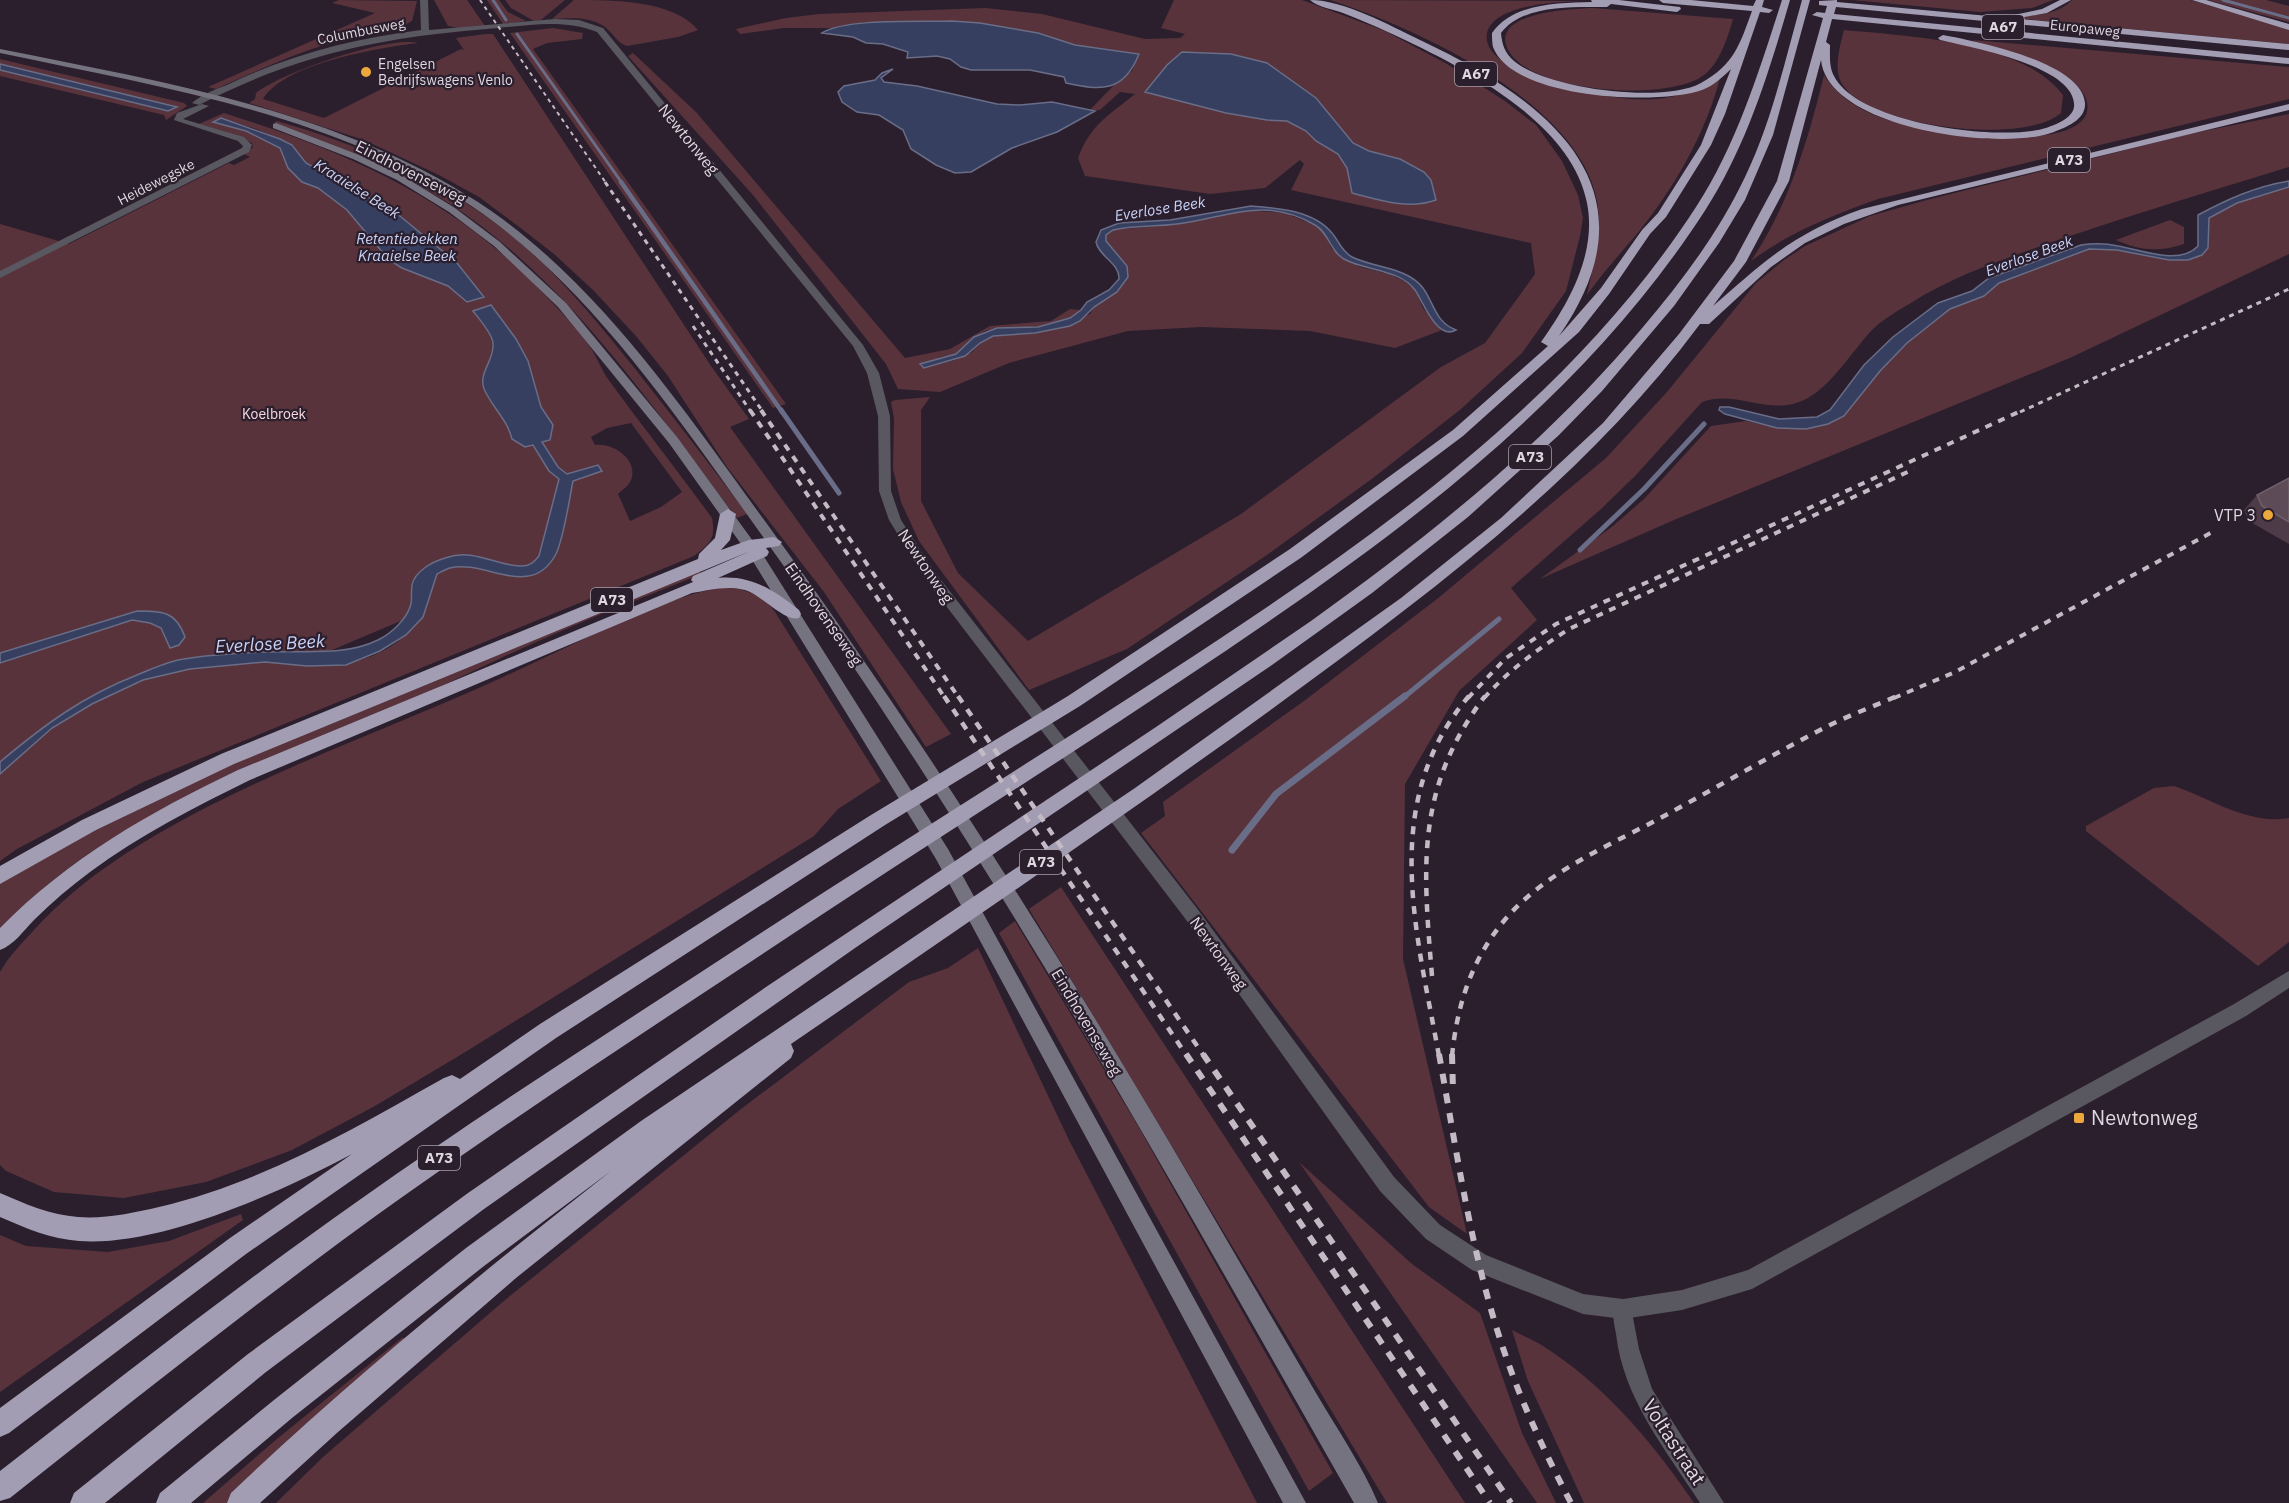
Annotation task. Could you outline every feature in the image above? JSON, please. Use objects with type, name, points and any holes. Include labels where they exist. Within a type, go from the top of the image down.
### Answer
[{"type":"highway","name":"A67","points":[[1314,0],[1409,38],[1483,78],[1521,104],[1547,126],[1567,146],[1584,177],[1593,202],[1593,246],[1579,292],[1569,314],[1521,378]]},
{"type":"highway","name":"A67","points":[[1595,0],[1658,3],[1880,28],[2164,49]]},
{"type":"highway","name":"Europaweg","points":[[1717,0],[2289,54]]},
{"type":"highway","name":"A73","points":[[0,1424],[238,1246],[548,1031],[878,820],[1074,701],[1296,553],[1458,433],[1574,329],[1662,215],[1706,146],[1761,0]]},
{"type":"highway","name":"A73","points":[[0,1488],[239,1304],[416,1173],[897,854],[1094,730],[1334,568],[1461,469],[1564,377],[1627,308],[1674,249],[1702,207],[1739,138],[1752,106],[1786,0]]},
{"type":"highway","name":"A67","points":[[1792,0],[2289,47]]},
{"type":"highway","name":"A73","points":[[84,1503],[256,1364],[684,1054],[918,894],[1119,762],[1374,586],[1462,515],[1532,454],[1601,387],[1694,271],[1732,212],[1751,177],[1775,116],[1806,0]]},
{"type":"highway","name":"A73","points":[[170,1503],[283,1409],[475,1257],[649,1129],[1142,793],[1407,602],[1506,521],[1608,426],[1684,337],[1740,262],[1783,181],[1833,0]]},
{"type":"highway","points":[[1921,12],[2023,15],[2044,11],[2067,0]]},
{"type":"highway","points":[[2196,0],[2289,27]]},
{"type":"highway","name":"A73","points":[[1658,3],[1586,4],[1538,9],[1507,22],[1499,31],[1497,42],[1508,59],[1533,75],[1573,88],[1627,96],[1666,95],[1698,88],[1715,79],[1742,51]]},
{"type":"highway","name":"Europaweg","points":[[1658,3],[2289,61]]},
{"type":"highway","name":"A67","points":[[1824,34],[1828,70],[1836,86],[1860,105],[1898,120],[1936,129],[2002,136],[2054,129],[2072,120],[2077,114],[2079,100],[2074,90],[2063,80],[2037,65],[1977,44],[1880,28]]},
{"type":"highway","name":"A73","points":[[1684,337],[1788,248],[1850,216],[1905,200],[2289,107]]},
{"type":"highway","name":"A73","points":[[694,567],[720,544],[725,533],[728,514]]},
{"type":"highway","name":"A73","points":[[0,876],[51,844],[158,790],[270,740],[694,567],[774,542]]},
{"type":"highway","name":"A73","points":[[662,600],[753,550]]},
{"type":"highway","name":"A73","points":[[0,941],[34,905],[72,872],[115,842],[182,804],[244,775],[662,600],[707,584],[737,582],[765,591],[793,614]]},
{"type":"highway","name":"A73","points":[[242,1503],[291,1454],[509,1267],[662,1144],[939,931]]},
{"type":"highway","name":"A73","points":[[0,1205],[32,1220],[71,1229],[116,1228],[164,1219],[208,1207],[266,1185],[323,1157],[548,1031]]},
{"type":"main road","name":"Eindhovenseweg","points":[[0,51],[203,102],[282,128],[356,157],[426,194],[474,226],[525,268],[580,326],[660,423],[753,550],[942,854],[1295,1503]]},
{"type":"main road","points":[[0,57],[172,98]]},
{"type":"main road","name":"Eindhovenseweg","points":[[183,100],[203,102]]},
{"type":"main road","name":"Eindhovenseweg","points":[[220,100],[331,134],[395,161],[471,202],[518,236],[554,268],[619,340],[696,437],[774,542],[971,834],[1091,1026],[1367,1503]]},
{"type":"street","name":"Columbusweg","points":[[203,102],[271,70],[330,49],[383,38],[425,34],[424,0]]},
{"type":"street","name":"Newtonweg","points":[[425,34],[555,21],[579,22],[600,30],[858,345],[873,373],[884,416],[885,491],[895,520],[923,565],[1190,912],[1387,1184],[1433,1232],[1479,1263],[1583,1304],[1623,1309],[1682,1300],[1752,1279],[2240,1010],[2289,979]]},
{"type":"street","name":"Columbusweg","points":[[203,102],[220,100],[271,70]]},
{"type":"street","name":"Heidewegske","points":[[0,275],[246,150],[248,145],[241,139],[178,120],[180,115],[203,102]]},
{"type":"street","name":"Voltastraat","points":[[1623,1309],[1628,1349],[1643,1395],[1713,1503]]},
{"type":"green space","points":[[339,0],[417,1],[412,21],[402,26],[314,48],[216,89],[208,87],[375,13],[332,3]]},
{"type":"green space","points":[[434,0],[467,0],[485,26],[459,28],[448,26]]},
{"type":"green space","points":[[487,0],[499,0],[508,12],[526,21],[503,24]]},
{"type":"green space","points":[[505,0],[565,0],[541,20],[534,21],[511,8]]},
{"type":"green space","points":[[574,0],[606,0],[658,7],[687,20],[698,30],[678,37],[627,46],[618,41],[599,23],[580,18],[552,19]]},
{"type":"green space","points":[[1174,0],[1302,0],[1385,31],[1447,64],[1505,101],[1536,125],[1562,161],[1578,195],[1583,218],[1580,236],[1566,291],[1522,353],[1461,409],[1373,478],[1264,557],[1127,649],[1029,690],[919,541],[901,502],[893,469],[894,419],[891,402],[930,397],[921,410],[921,501],[958,573],[1028,641],[1241,514],[1441,367],[1485,343],[1535,274],[1531,243],[1291,190],[1304,164],[1300,160],[1265,188],[1210,194],[1085,176],[1078,158],[1083,146],[1101,121],[1135,94],[1120,92],[1100,110],[1090,110],[1113,86],[1132,71],[1139,54],[1075,45],[1038,33],[980,23],[870,23],[831,28],[784,28],[740,34],[736,29],[786,18],[819,14],[986,8],[1042,14],[1145,39],[1180,38],[1185,34],[1161,28]],"holes":[[[1182,52],[1231,54],[1267,63],[1316,98],[1353,143],[1369,151],[1400,159],[1436,200],[1405,204],[1352,193],[1347,168],[1338,154],[1316,141],[1306,131],[1287,121],[1226,113],[1146,92]]]},
{"type":"green space","points":[[1330,0],[1582,1],[1543,4],[1514,10],[1501,16],[1492,23],[1487,33],[1488,45],[1492,52],[1517,70],[1614,97],[1648,100],[1665,98],[1687,92],[1720,78],[1708,116],[1681,171],[1647,221],[1587,295],[1598,237],[1599,213],[1584,165],[1560,132],[1527,101],[1489,74],[1448,50],[1405,29]]},
{"type":"green space","points":[[1852,0],[2053,0],[2032,8],[1980,12]]},
{"type":"green space","points":[[2072,0],[2190,0],[2289,28],[2289,44],[2004,17],[2049,13],[2066,6]]},
{"type":"green space","points":[[2208,0],[2266,0],[2289,6],[2289,22]]},
{"type":"green space","points":[[1593,8],[1733,19],[1722,50],[1704,75],[1686,84],[1660,89],[1597,88],[1566,83],[1538,74],[1517,61],[1506,45],[1506,34],[1513,25],[1524,19],[1555,11]]},
{"type":"green space","points":[[553,28],[583,33],[582,39],[547,43],[533,49],[786,404],[773,408],[510,33]]},
{"type":"green space","points":[[1844,30],[1930,39],[1993,52],[2021,63],[2045,77],[2063,95],[2061,113],[2042,123],[1983,130],[1913,121],[1882,111],[1858,99],[1842,84],[1839,78],[1839,50]]},
{"type":"green space","points":[[493,34],[711,366],[749,419],[730,427],[951,734],[926,747],[824,592],[727,467],[668,376],[636,336],[593,290],[554,254],[479,197],[439,175],[364,140],[249,103],[255,99],[256,93],[269,85],[310,66],[360,50],[404,42],[418,43],[357,53],[311,67],[274,86],[263,99],[324,118],[461,49],[464,50],[456,38]]},
{"type":"green space","points":[[1972,40],[2289,67],[2289,99],[1878,199],[1812,225],[1781,241],[1751,261],[1787,195],[1804,148],[1824,75],[1839,93],[1857,106],[1878,116],[1924,128],[2035,136],[2066,130],[2082,121],[2088,109],[2087,102],[2081,90],[2069,79]]},
{"type":"green space","points":[[633,53],[696,112],[905,358],[950,349],[990,326],[1051,321],[1070,309],[1081,310],[1070,318],[1038,327],[997,328],[985,331],[969,341],[956,354],[941,357],[924,368],[955,360],[972,352],[980,343],[993,336],[1035,333],[1090,314],[1094,307],[1117,292],[1127,266],[1106,241],[1106,235],[1113,230],[1178,224],[1246,210],[1285,213],[1317,226],[1326,235],[1332,249],[1360,267],[1389,274],[1415,289],[1423,308],[1442,330],[1395,348],[1310,331],[1201,327],[1128,331],[1009,363],[940,392],[898,389],[886,364],[753,195],[628,56]]},
{"type":"green space","points":[[0,59],[184,103],[187,106],[166,120],[164,115],[0,76],[0,70],[168,111],[176,107],[0,64]]},
{"type":"green space","name":"Koelbroek","points":[[224,113],[307,142],[387,177],[461,222],[496,249],[545,295],[583,338],[608,379],[712,518],[712,536],[708,544],[694,556],[143,782],[17,849],[0,861],[0,224],[69,244],[229,163],[234,165],[250,157],[244,154],[253,147],[252,143],[237,135],[199,124]],"holes":[[[221,118],[256,129],[282,140],[273,145],[246,131],[214,122]],[[631,423],[682,492],[661,507],[630,521],[618,494],[630,482],[631,465],[628,459],[616,449],[595,445],[591,437],[607,428]],[[424,611],[412,628],[396,643],[371,656],[326,666],[297,665]]]},
{"type":"green space","points":[[2289,114],[2289,167],[2067,237],[1994,263],[1941,286],[1874,328],[1829,381],[1808,398],[1796,403],[1773,405],[1725,398],[1702,402],[1636,475],[1511,588],[1537,620],[1459,691],[1405,784],[1403,959],[1467,1234],[1429,1207],[1141,833],[1165,816],[1163,802],[1304,701],[1437,599],[1606,458],[1667,392],[1756,283],[1805,246],[1870,216],[1927,200],[2189,134]]},
{"type":"green space","points":[[277,121],[336,140],[422,178],[476,210],[521,243],[573,295],[605,332],[747,514],[737,518],[605,347],[531,268],[491,233],[447,202],[406,178],[341,148],[274,123]]},
{"type":"green space","points":[[2289,187],[2289,254],[2072,357],[1674,520],[1540,579],[1613,526],[1644,499],[1711,426],[1746,421],[1777,428],[1806,429],[1828,424],[1907,343],[1950,309],[1984,296],[1999,283],[2089,249],[2117,250],[2169,260],[2208,248],[2208,218],[2237,203]]},
{"type":"green space","points":[[2170,220],[2184,227],[2184,244],[2150,249],[2116,240]]},
{"type":"green space","points":[[698,569],[701,574],[561,631],[407,702],[182,800],[132,827],[85,857],[40,891],[0,930],[0,881],[168,789]]},
{"type":"green space","points":[[730,587],[755,595],[765,601],[775,612],[881,781],[838,809],[814,836],[462,1054],[375,1106],[292,1150],[206,1182],[124,1198],[54,1192],[6,1171],[0,1165],[0,972],[16,950],[53,911],[94,876],[137,846],[183,820],[280,772],[466,693],[635,616],[693,594]]},
{"type":"green space","points":[[2174,786],[2230,810],[2259,818],[2289,818],[2289,942],[2258,966],[2086,831],[2086,826],[2154,788]]},
{"type":"green space","points":[[1061,887],[1465,1503],[1387,1503],[1029,909]]},
{"type":"green space","points":[[1015,921],[1138,1126],[1333,1473],[1309,1491],[999,933]]},
{"type":"green space","points":[[978,948],[1069,1140],[1257,1503],[276,1503],[323,1457],[505,1300],[741,1109],[909,982],[948,968]]},
{"type":"green space","points":[[1299,1162],[1412,1264],[1480,1313],[1522,1433],[1556,1503],[1537,1503]]},
{"type":"green space","points":[[241,1214],[243,1220],[0,1392],[0,1235],[26,1246],[108,1252],[169,1241]]},
{"type":"green space","points":[[1512,1330],[1552,1352],[1573,1367],[1612,1402],[1647,1440],[1694,1503],[1584,1503],[1528,1381]]},
{"type":"green space","points":[[403,1337],[406,1344],[229,1503],[203,1503],[278,1438]]},
{"type":"water","points":[[952,21],[980,23],[1038,33],[1075,45],[1139,54],[1126,76],[1119,82],[1110,86],[1090,87],[1066,83],[1064,77],[1030,70],[971,70],[961,67],[950,59],[937,56],[907,58],[908,52],[883,44],[866,43],[853,37],[822,33],[833,28],[865,23]]},
{"type":"water","points":[[1182,52],[1231,54],[1267,63],[1316,98],[1353,143],[1369,151],[1400,159],[1424,172],[1431,180],[1436,200],[1405,204],[1352,193],[1347,168],[1338,154],[1316,141],[1306,131],[1287,121],[1226,113],[1145,92],[1167,65]]},
{"type":"water","points":[[0,64],[177,107],[168,111],[0,70]]},
{"type":"water","points":[[893,69],[881,78],[884,82],[917,86],[997,104],[1020,105],[1052,102],[1095,111],[1057,132],[1012,148],[971,172],[955,173],[936,165],[911,149],[903,130],[879,115],[857,112],[842,102],[838,92],[844,86],[875,80],[882,73]]},
{"type":"water","name":"Retentiebekken Kraaielse Beek","points":[[221,118],[292,145],[306,163],[395,212],[457,263],[484,297],[467,302],[448,286],[402,268],[389,260],[347,210],[318,188],[302,182],[288,168],[280,148],[246,131],[213,122]]},
{"type":"water","points":[[2289,181],[2289,187],[2237,203],[2209,218],[2208,248],[2202,255],[2188,260],[2169,260],[2117,250],[2089,249],[1999,283],[1984,296],[1950,309],[1907,343],[1880,371],[1844,416],[1828,424],[1806,429],[1777,428],[1725,414],[1719,410],[1720,407],[1729,407],[1779,419],[1817,417],[1830,410],[1864,365],[1893,337],[1938,303],[1972,291],[1989,278],[2081,245],[2108,244],[2171,256],[2190,252],[2198,246],[2198,215],[2242,194]]},
{"type":"water","points":[[1251,206],[1294,212],[1315,219],[1332,233],[1348,255],[1399,272],[1416,281],[1427,294],[1439,317],[1449,327],[1456,330],[1449,332],[1437,325],[1409,283],[1391,274],[1352,263],[1339,256],[1320,228],[1315,225],[1279,211],[1245,211],[1177,224],[1113,230],[1106,235],[1106,241],[1127,266],[1128,277],[1117,292],[1094,307],[1080,321],[1070,326],[1035,333],[993,336],[980,343],[965,356],[924,368],[920,364],[956,354],[974,337],[997,328],[1038,327],[1070,318],[1087,302],[1109,290],[1119,279],[1113,264],[1101,252],[1096,242],[1101,230],[1119,223],[1170,220]]},
{"type":"water","points":[[491,305],[516,339],[528,361],[541,407],[553,425],[550,440],[542,442],[558,467],[567,474],[598,465],[602,471],[573,481],[559,547],[546,568],[534,575],[521,577],[464,567],[450,568],[437,574],[423,617],[406,635],[380,651],[346,665],[307,666],[265,662],[190,669],[143,680],[92,704],[52,728],[0,774],[0,762],[65,712],[117,683],[166,663],[225,654],[323,652],[351,649],[378,640],[394,629],[409,610],[412,587],[417,575],[435,562],[456,555],[475,556],[520,566],[529,565],[535,560],[539,556],[559,479],[549,471],[533,445],[525,447],[512,439],[507,425],[484,389],[483,377],[492,355],[493,343],[488,331],[473,311]]},
{"type":"water","points":[[137,611],[167,614],[177,622],[185,637],[179,645],[170,648],[161,628],[150,623],[132,620],[0,663],[0,653]]},
{"type":"building","points":[[2289,478],[2289,522],[2262,506],[2257,495]]},
{"type":"waterway","points":[[493,0],[506,20]]},
{"type":"waterway","points":[[2223,0],[2289,18]]},
{"type":"waterway","points":[[517,34],[622,183]]},
{"type":"waterway","points":[[621,182],[782,412]]},
{"type":"waterway","points":[[781,410],[839,493]]},
{"type":"waterway","points":[[1580,550],[1644,489],[1704,424]]},
{"type":"waterway","points":[[1403,698],[1499,619]]},
{"type":"waterway","points":[[1232,850],[1276,794],[1405,696]]},
{"type":"railway","points":[[480,0],[606,183]]},
{"type":"railway","points":[[605,182],[763,412]]},
{"type":"railway","points":[[2020,412],[2289,289]]},
{"type":"railway","points":[[693,326],[751,412]]},
{"type":"railway","points":[[750,410],[945,698]]},
{"type":"railway","points":[[761,410],[959,698]]},
{"type":"railway","points":[[1468,698],[1506,658],[1556,624],[2023,410]]},
{"type":"railway","points":[[1484,698],[1524,660],[1569,629],[1914,469]]},
{"type":"railway","points":[[1894,698],[1955,672],[2216,530]]},
{"type":"railway","points":[[944,696],[1187,1056]]},
{"type":"railway","points":[[958,696],[1204,1056]]},
{"type":"railway","points":[[1439,1056],[1415,916],[1412,870],[1414,824],[1423,780],[1441,737],[1469,696]]},
{"type":"railway","points":[[1432,976],[1426,864],[1435,797],[1446,764],[1462,730],[1485,696]]},
{"type":"railway","points":[[1452,1056],[1462,1002],[1482,952],[1503,922],[1538,888],[1600,849],[1789,747],[1838,721],[1897,696]]},
{"type":"railway","points":[[1186,1054],[1490,1503]]},
{"type":"railway","points":[[1203,1054],[1511,1503]]},
{"type":"railway","points":[[1439,1054],[1473,1239],[1492,1312],[1526,1408],[1571,1503]]},
{"type":"railway","points":[[1452,1056],[1453,1091]]},
{"type":"place","name":"Engelsen Bedrijfswagens Venlo","points":[[366,72]]},
{"type":"place","name":"VTP 3","points":[[2268,515]]},
{"type":"place","name":"Newtonweg","points":[[2079,1118]]},
{"type":"water label","name":"Kraaielse Beek","points":[[357,189]]},
{"type":"water label","name":"Everlose Beek","points":[[1160,209]]},
{"type":"water label","name":"Everlose Beek","points":[[2029,256]]},
{"type":"water label","name":"Everlose Beek","points":[[270,644]]}]
